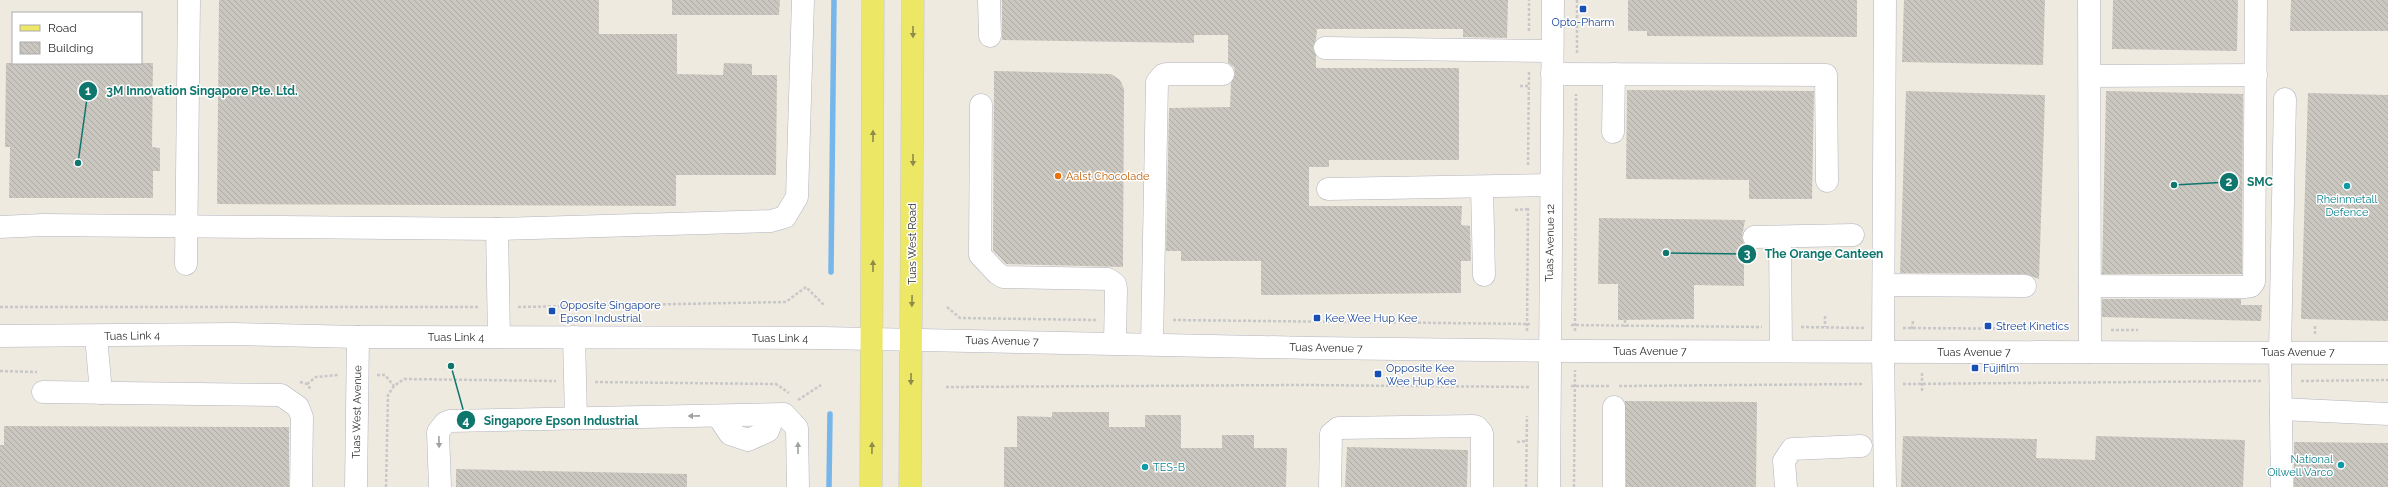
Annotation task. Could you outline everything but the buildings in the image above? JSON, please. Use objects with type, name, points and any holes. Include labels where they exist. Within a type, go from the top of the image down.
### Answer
[{"type":"main road","points":[[871,487],[873,0]]},
{"type":"main road","name":"Tuas West Road","points":[[910,487],[913,0]]},
{"type":"street","points":[[186,264],[189,0]]},
{"type":"street","points":[[0,227],[44,225],[496,229],[771,221],[785,217],[797,197],[803,0]]},
{"type":"street","points":[[989,0],[990,36]]},
{"type":"street","name":"Tuas Avenue 12","points":[[1549,487],[1553,0]]},
{"type":"street","points":[[1885,0],[1883,328],[1885,487]]},
{"type":"street","points":[[2089,0],[2090,352]]},
{"type":"street","points":[[2090,286],[2244,287],[2251,286],[2254,282],[2256,0]]},
{"type":"street","points":[[1325,48],[1552,51]]},
{"type":"street","points":[[1152,344],[1157,82],[1163,75],[1167,74],[1223,74]]},
{"type":"street","points":[[1552,74],[1826,75],[1827,181]]},
{"type":"street","points":[[1613,132],[1614,74]]},
{"type":"street","points":[[2090,76],[2256,75]]},
{"type":"street","points":[[2282,487],[2280,331],[2285,100]]},
{"type":"street","points":[[981,105],[980,255],[997,274],[1003,277],[1108,280],[1115,284],[1115,343]]},
{"type":"street","points":[[1328,189],[1551,185]]},
{"type":"street","points":[[1482,187],[1484,275]]},
{"type":"street","points":[[496,229],[499,337]]},
{"type":"street","points":[[1754,237],[1853,235]]},
{"type":"street","points":[[1780,237],[1781,351]]},
{"type":"street","points":[[1884,285],[2026,286]]},
{"type":"street","name":"Tuas Link 4","points":[[0,336],[234,334],[358,337],[912,340]]},
{"type":"street","points":[[96,336],[101,393]]},
{"type":"street","name":"Tuas West Avenue","points":[[356,487],[358,337]]},
{"type":"street","points":[[574,337],[576,418]]},
{"type":"street","name":"Tuas Avenue 7","points":[[912,340],[1549,351],[2388,353]]},
{"type":"street","points":[[43,392],[281,395],[298,407],[302,417],[301,487]]},
{"type":"street","points":[[1614,407],[1614,487]]},
{"type":"street","points":[[2281,409],[2388,414]]},
{"type":"street","points":[[440,487],[438,432],[445,423],[450,421],[784,414],[789,417],[798,428],[798,487]]},
{"type":"street","points":[[1330,487],[1331,434],[1338,428],[1472,426],[1477,427],[1482,433],[1482,487]]},
{"type":"street","points":[[1786,487],[1784,461],[1792,449],[1861,446]]},
{"type":"path","points":[[1528,394],[1529,0]]},
{"type":"path","points":[[1574,487],[1577,0]]},
{"type":"path","points":[[0,307],[498,307],[786,302],[806,287],[824,305]]},
{"type":"path","points":[[947,306],[960,318],[1116,321]]},
{"type":"path","points":[[1153,320],[2142,330]]},
{"type":"path","points":[[2280,331],[2322,331]]},
{"type":"path","points":[[946,387],[1294,385],[1528,387],[2388,380]]},
{"type":"path","points":[[1526,487],[1527,410]]},
{"type":"waterway","points":[[831,272],[834,0]]},
{"type":"waterway","points":[[829,487],[830,414]]},
{"type":"place","name":"Opto-Pharm","points":[[1583,9]]},
{"type":"place","name":"3M Innovation Singapore Pte. Ltd.","points":[[78,163]]},
{"type":"place","name":"Aalst Chocolade","points":[[1058,176]]},
{"type":"place","name":"SMC","points":[[2174,185]]},
{"type":"place","name":"Rheinmetall Defence","points":[[2347,186]]},
{"type":"place","name":"The Orange Canteen","points":[[1666,253]]},
{"type":"place","name":"Opposite Singapore Epson Industrial","points":[[552,311]]},
{"type":"place","name":"Kee Wee Hup Kee","points":[[1317,318]]},
{"type":"place","name":"Street Kinetics","points":[[1988,326]]},
{"type":"place","name":"Singapore Epson Industrial","points":[[451,366]]},
{"type":"place","name":"Fujifilm","points":[[1975,368]]},
{"type":"place","name":"Opposite Kee Wee Hup Kee","points":[[1378,374]]},
{"type":"place","name":"National Oilwell Varco","points":[[2341,465]]},
{"type":"place","name":"TES-B","points":[[1145,467]]}]
